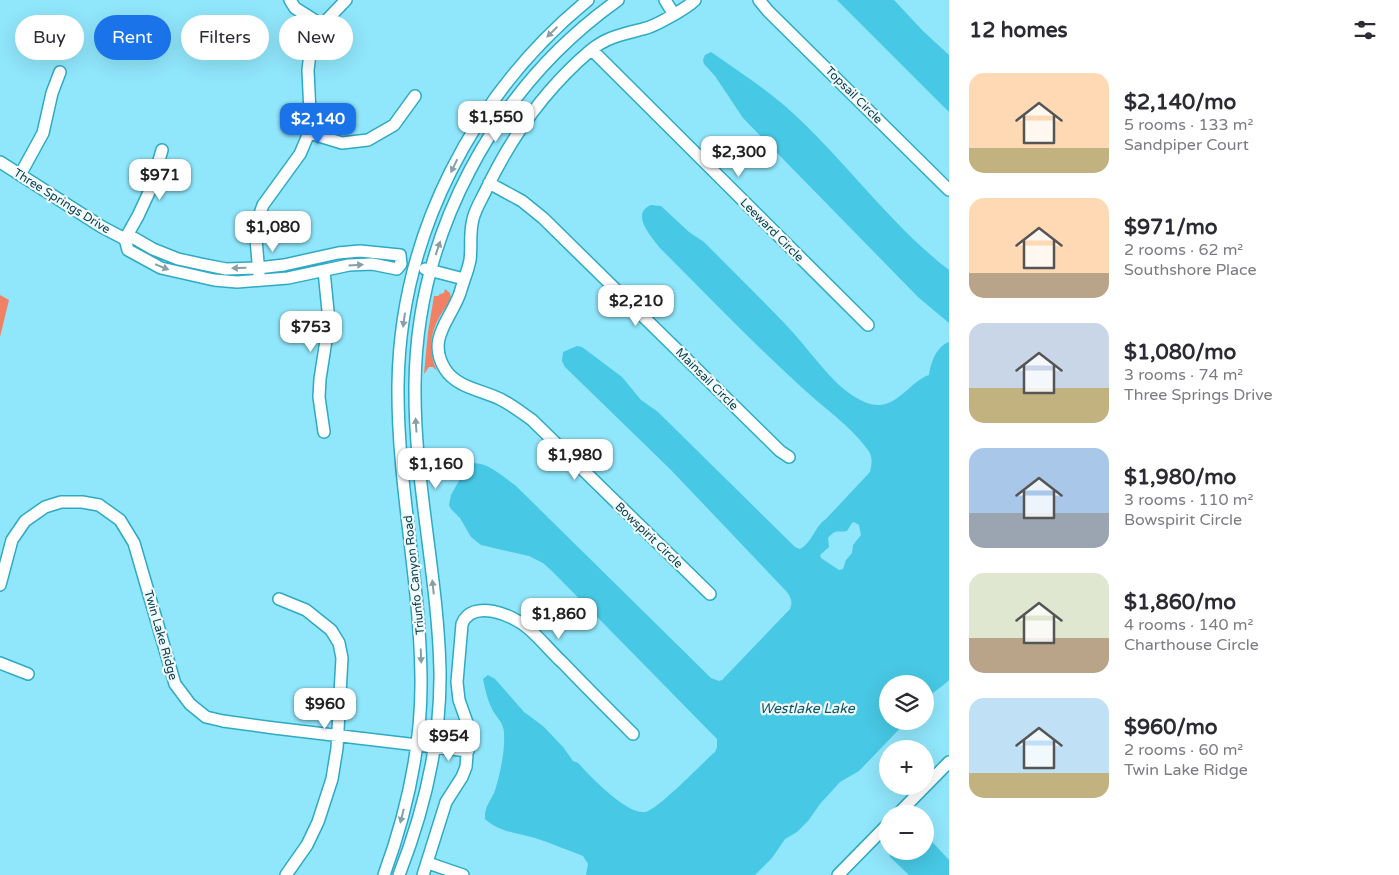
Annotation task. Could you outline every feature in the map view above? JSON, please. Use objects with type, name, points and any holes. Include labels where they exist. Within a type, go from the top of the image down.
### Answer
[{"type":"street","points":[[290,0],[295,8],[306,15]]},
{"type":"street","points":[[332,15],[346,0]]},
{"type":"street","name":"Triunfo Canyon Road","points":[[384,875],[401,824],[414,766],[422,679],[400,436],[398,385],[400,352],[406,310],[415,267],[432,213],[447,179],[459,154],[480,120],[518,67],[556,28],[588,0]]},
{"type":"street","name":"Triunfo Canyon Road","points":[[399,875],[417,823],[430,772],[439,706],[440,672],[437,627],[416,423],[415,385],[421,317],[430,270],[448,217],[461,187],[493,130],[531,80],[553,56],[575,35],[618,0]]},
{"type":"street","points":[[665,0],[673,13]]},
{"type":"street","points":[[430,270],[464,279],[470,259],[469,235],[473,217],[489,183],[526,122],[569,70],[604,41],[616,35],[656,25],[695,0]]},
{"type":"street","name":"Topsail Circle","points":[[760,0],[768,11],[949,190]]},
{"type":"street","name":"Leeward Circle","points":[[592,50],[868,325]]},
{"type":"street","points":[[260,281],[256,239],[257,222],[263,205],[300,154],[309,133],[309,60]]},
{"type":"street","points":[[20,175],[43,133],[52,93],[60,72]]},
{"type":"street","points":[[309,133],[342,143],[368,140],[394,125],[415,96]]},
{"type":"street","points":[[125,239],[151,188],[162,150]]},
{"type":"street","name":"Three Springs Drive","points":[[0,162],[102,227],[125,239],[134,238],[178,259],[226,268],[258,268],[284,265],[338,253],[360,251],[400,255],[401,264],[397,270],[372,264],[349,265],[288,278],[260,281],[214,280],[161,268],[128,250],[125,239]]},
{"type":"street","name":"Mainsail Circle","points":[[489,183],[522,201],[544,218],[780,451],[789,457]]},
{"type":"street","name":"Three Springs Drive","points":[[401,264],[430,270]]},
{"type":"street","points":[[324,271],[329,320],[320,379],[324,432]]},
{"type":"street","name":"Bowspirit Circle","points":[[464,279],[456,304],[439,335],[440,360],[445,370],[454,380],[467,387],[498,398],[532,420],[710,594]]},
{"type":"street","name":"Twin Lake Ridge","points":[[0,585],[12,540],[25,522],[45,507],[61,502],[82,502],[99,505],[120,520],[134,543],[175,684],[190,704],[206,717],[223,721],[434,747]]},
{"type":"street","points":[[279,599],[306,610],[331,630],[339,643],[342,658],[338,735],[332,779],[325,804],[307,845],[286,875]]},
{"type":"street","points":[[423,875],[446,802],[464,773],[468,751],[469,728],[459,700],[457,682],[460,635],[464,618],[477,611],[488,611],[504,614],[517,620],[528,628],[633,734]]},
{"type":"street","points":[[0,663],[28,674]]},
{"type":"street","points":[[434,747],[468,751]]},
{"type":"street","points":[[908,805],[947,770]]},
{"type":"street","points":[[838,875],[879,833]]},
{"type":"street","points":[[428,862],[463,875]]},
{"type":"shaded area","points":[[445,289],[450,293],[451,298],[437,322],[431,343],[432,357],[437,371],[433,367],[429,367],[424,374],[434,296],[444,293]]},
{"type":"shaded area","points":[[0,295],[9,300],[0,337]]},
{"type":"water","points":[[837,0],[894,0],[949,55],[949,112]]},
{"type":"water","points":[[711,52],[785,106],[827,147],[906,232],[949,270],[949,323],[918,297],[743,118],[715,76],[704,64],[705,55]]},
{"type":"water","name":"Westlake Lake","points":[[651,205],[661,206],[689,232],[704,242],[787,326],[835,381],[849,393],[866,403],[878,405],[892,401],[916,382],[929,375],[937,351],[949,342],[949,680],[934,692],[934,675],[879,675],[879,730],[898,730],[889,740],[879,740],[879,750],[859,771],[840,782],[820,804],[808,821],[797,832],[785,839],[772,858],[755,875],[586,875],[588,864],[583,856],[541,840],[496,827],[485,819],[487,806],[495,791],[500,774],[504,740],[503,726],[492,709],[485,690],[483,679],[488,675],[495,679],[524,712],[543,726],[563,747],[573,761],[578,763],[609,794],[637,811],[645,812],[651,810],[669,795],[715,752],[717,739],[543,563],[529,556],[481,545],[471,537],[460,518],[449,505],[451,495],[467,466],[479,464],[485,466],[515,485],[711,678],[719,681],[722,680],[790,609],[791,604],[787,592],[671,470],[565,367],[562,361],[563,352],[577,346],[582,347],[622,377],[641,400],[658,412],[795,547],[800,549],[808,543],[822,522],[870,472],[871,455],[860,441],[780,367],[659,247],[647,231],[642,214]],"holes":[[[854,522],[859,525],[861,535],[853,545],[852,553],[846,560],[843,569],[839,570],[821,558],[820,555],[829,547],[828,538],[833,533],[847,531]]]},
{"type":"water","points":[[934,844],[949,860],[949,875],[909,875],[893,860],[934,860]]}]
